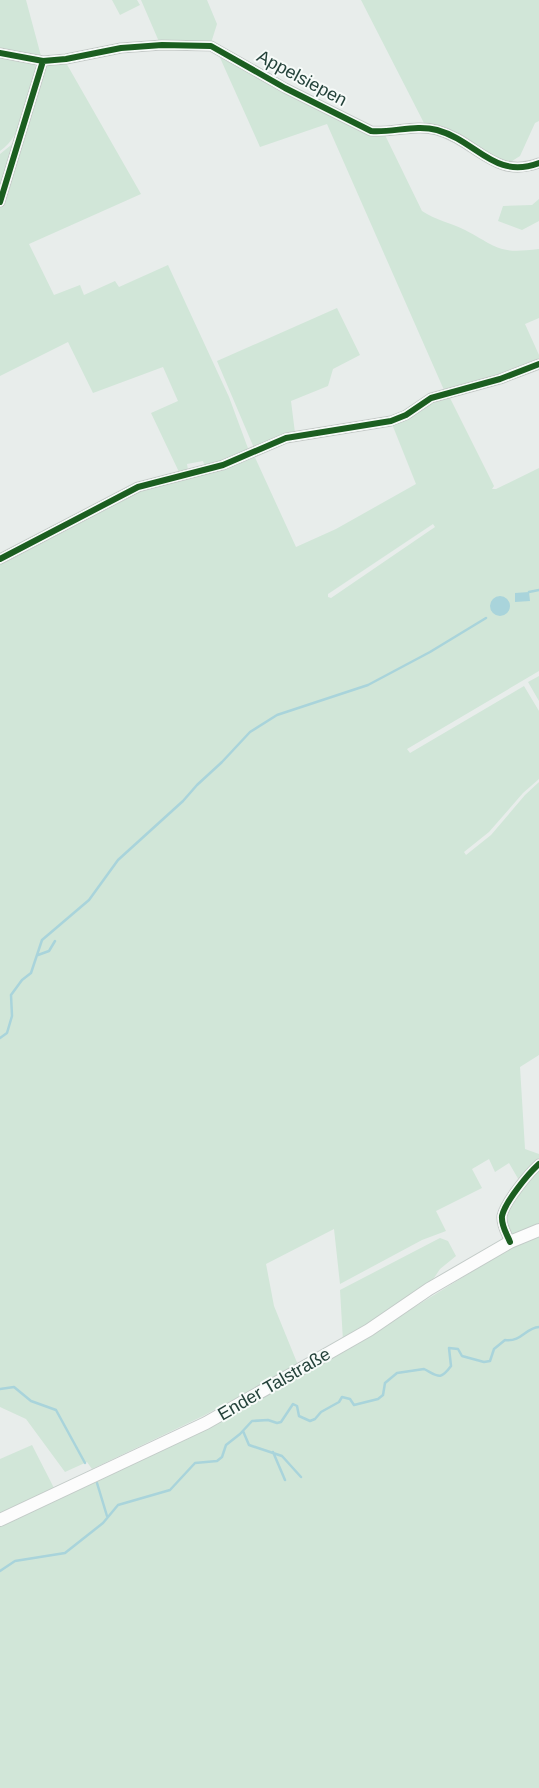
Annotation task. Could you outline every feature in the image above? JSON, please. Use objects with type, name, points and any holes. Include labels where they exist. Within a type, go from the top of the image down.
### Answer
[{"type":"main road","name":"Ender Talstraße","points":[[0,1520],[206,1423],[369,1330],[429,1289],[510,1242],[539,1230]]},
{"type":"street","name":"Appelsiepen","points":[[0,53],[43,61],[66,59],[121,48],[162,45],[211,46],[285,88],[371,130],[386,132],[423,127],[436,129],[468,143],[501,165],[521,167],[539,162]]},
{"type":"street","points":[[0,202],[43,61]]},
{"type":"street","points":[[0,559],[138,487],[223,465],[286,438],[391,421],[406,415],[431,398],[500,379],[539,364]]},
{"type":"street","points":[[510,1242],[502,1225],[502,1214],[522,1183],[539,1164]]},
{"type":"green space","points":[[0,0],[26,0],[41,56],[0,52]]},
{"type":"green space","points":[[112,0],[137,0],[140,5],[120,15]]},
{"type":"green space","points":[[141,0],[207,0],[217,24],[211,43],[160,44]]},
{"type":"green space","points":[[361,0],[539,0],[539,121],[535,123],[520,156],[509,163],[499,160],[425,125]]},
{"type":"green space","points":[[217,51],[385,135],[422,211],[499,248],[515,251],[539,249],[539,318],[525,324],[539,355],[539,362],[498,376],[444,390],[327,124],[260,147]]},
{"type":"green space","points":[[0,57],[34,62],[36,68],[20,125],[15,135],[0,151]]},
{"type":"green space","points":[[65,61],[141,194],[29,244],[54,295],[80,285],[84,295],[115,281],[119,287],[168,265],[229,397],[249,451],[205,467],[203,461],[187,464],[188,470],[179,472],[151,413],[178,401],[163,367],[93,393],[68,342],[0,376],[0,204],[45,66]]},
{"type":"green space","points":[[16,141],[0,194],[0,154]]},
{"type":"green space","points":[[539,199],[539,221],[522,230],[498,221],[503,206],[532,205]]},
{"type":"green space","points":[[337,308],[360,355],[333,369],[328,386],[291,401],[295,433],[254,448],[217,361]]},
{"type":"green space","points":[[448,394],[494,486],[492,489],[496,489],[539,468],[539,671],[407,749],[410,753],[524,686],[539,711],[539,779],[523,793],[489,832],[464,852],[466,855],[491,835],[525,795],[539,782],[539,1055],[520,1067],[525,1149],[539,1154],[539,1162],[520,1182],[509,1163],[495,1172],[489,1159],[472,1169],[482,1188],[436,1211],[446,1231],[422,1240],[340,1284],[334,1229],[266,1264],[274,1306],[298,1365],[203,1416],[92,1469],[87,1462],[65,1472],[26,1419],[0,1407],[0,563],[139,488],[253,453],[296,547],[336,529],[416,484],[392,424]],"holes":[[[433,524],[435,527],[331,598],[328,597],[328,594]]]},
{"type":"green space","points":[[539,676],[539,701],[528,682]]},
{"type":"green space","points":[[539,1166],[539,1223],[512,1235],[504,1225],[504,1214]]},
{"type":"green space","points":[[539,1235],[539,1788],[0,1788],[0,1526],[61,1498],[322,1364],[512,1247]]},
{"type":"green space","points":[[440,1238],[448,1241],[456,1256],[440,1269],[428,1287],[343,1341],[340,1290]]},
{"type":"green space","points":[[32,1445],[54,1488],[0,1515],[0,1459]]},
{"type":"water","points":[[529,592],[530,601],[515,602],[515,593]]},
{"type":"water","points":[[500,596],[507,599],[510,606],[507,613],[500,616],[493,613],[490,606],[493,599]]},
{"type":"waterway","points":[[529,592],[539,590]]},
{"type":"waterway","points":[[0,1038],[7,1033],[12,1016],[11,995],[22,980],[31,973],[42,940],[89,900],[118,860],[183,801],[250,732],[277,715],[368,685],[430,652],[486,618]]},
{"type":"waterway","points":[[38,955],[49,951],[55,941]]},
{"type":"waterway","points":[[0,1571],[15,1561],[65,1553],[103,1523],[118,1505],[170,1490],[195,1463],[217,1461],[222,1457],[226,1445],[252,1421],[268,1420],[277,1423],[281,1422],[293,1404],[297,1406],[299,1416],[310,1421],[339,1402],[342,1397],[350,1399],[354,1405],[378,1399],[383,1395],[385,1383],[397,1373],[424,1369],[439,1376],[444,1374],[451,1366],[449,1348],[458,1349],[462,1356],[484,1362],[490,1361],[494,1349],[505,1340],[516,1339],[530,1330],[539,1327]]},
{"type":"waterway","points":[[0,1389],[14,1387],[31,1401],[56,1410],[85,1463]]},
{"type":"waterway","points":[[243,1431],[249,1445],[282,1456],[301,1477]]},
{"type":"waterway","points":[[273,1452],[285,1480]]},
{"type":"waterway","points":[[97,1483],[107,1516]]},
{"type":"cycle path","points":[[0,53],[43,61],[66,59],[121,48],[162,45],[211,46],[285,88],[371,131],[429,128],[451,135],[497,163],[510,167],[523,167],[539,163]]},
{"type":"cycle path","points":[[0,202],[43,61]]},
{"type":"cycle path","points":[[0,559],[138,487],[223,465],[286,438],[391,421],[406,415],[431,398],[500,379],[539,364]]},
{"type":"cycle path","points":[[510,1242],[502,1223],[504,1210],[517,1188],[539,1164]]}]
